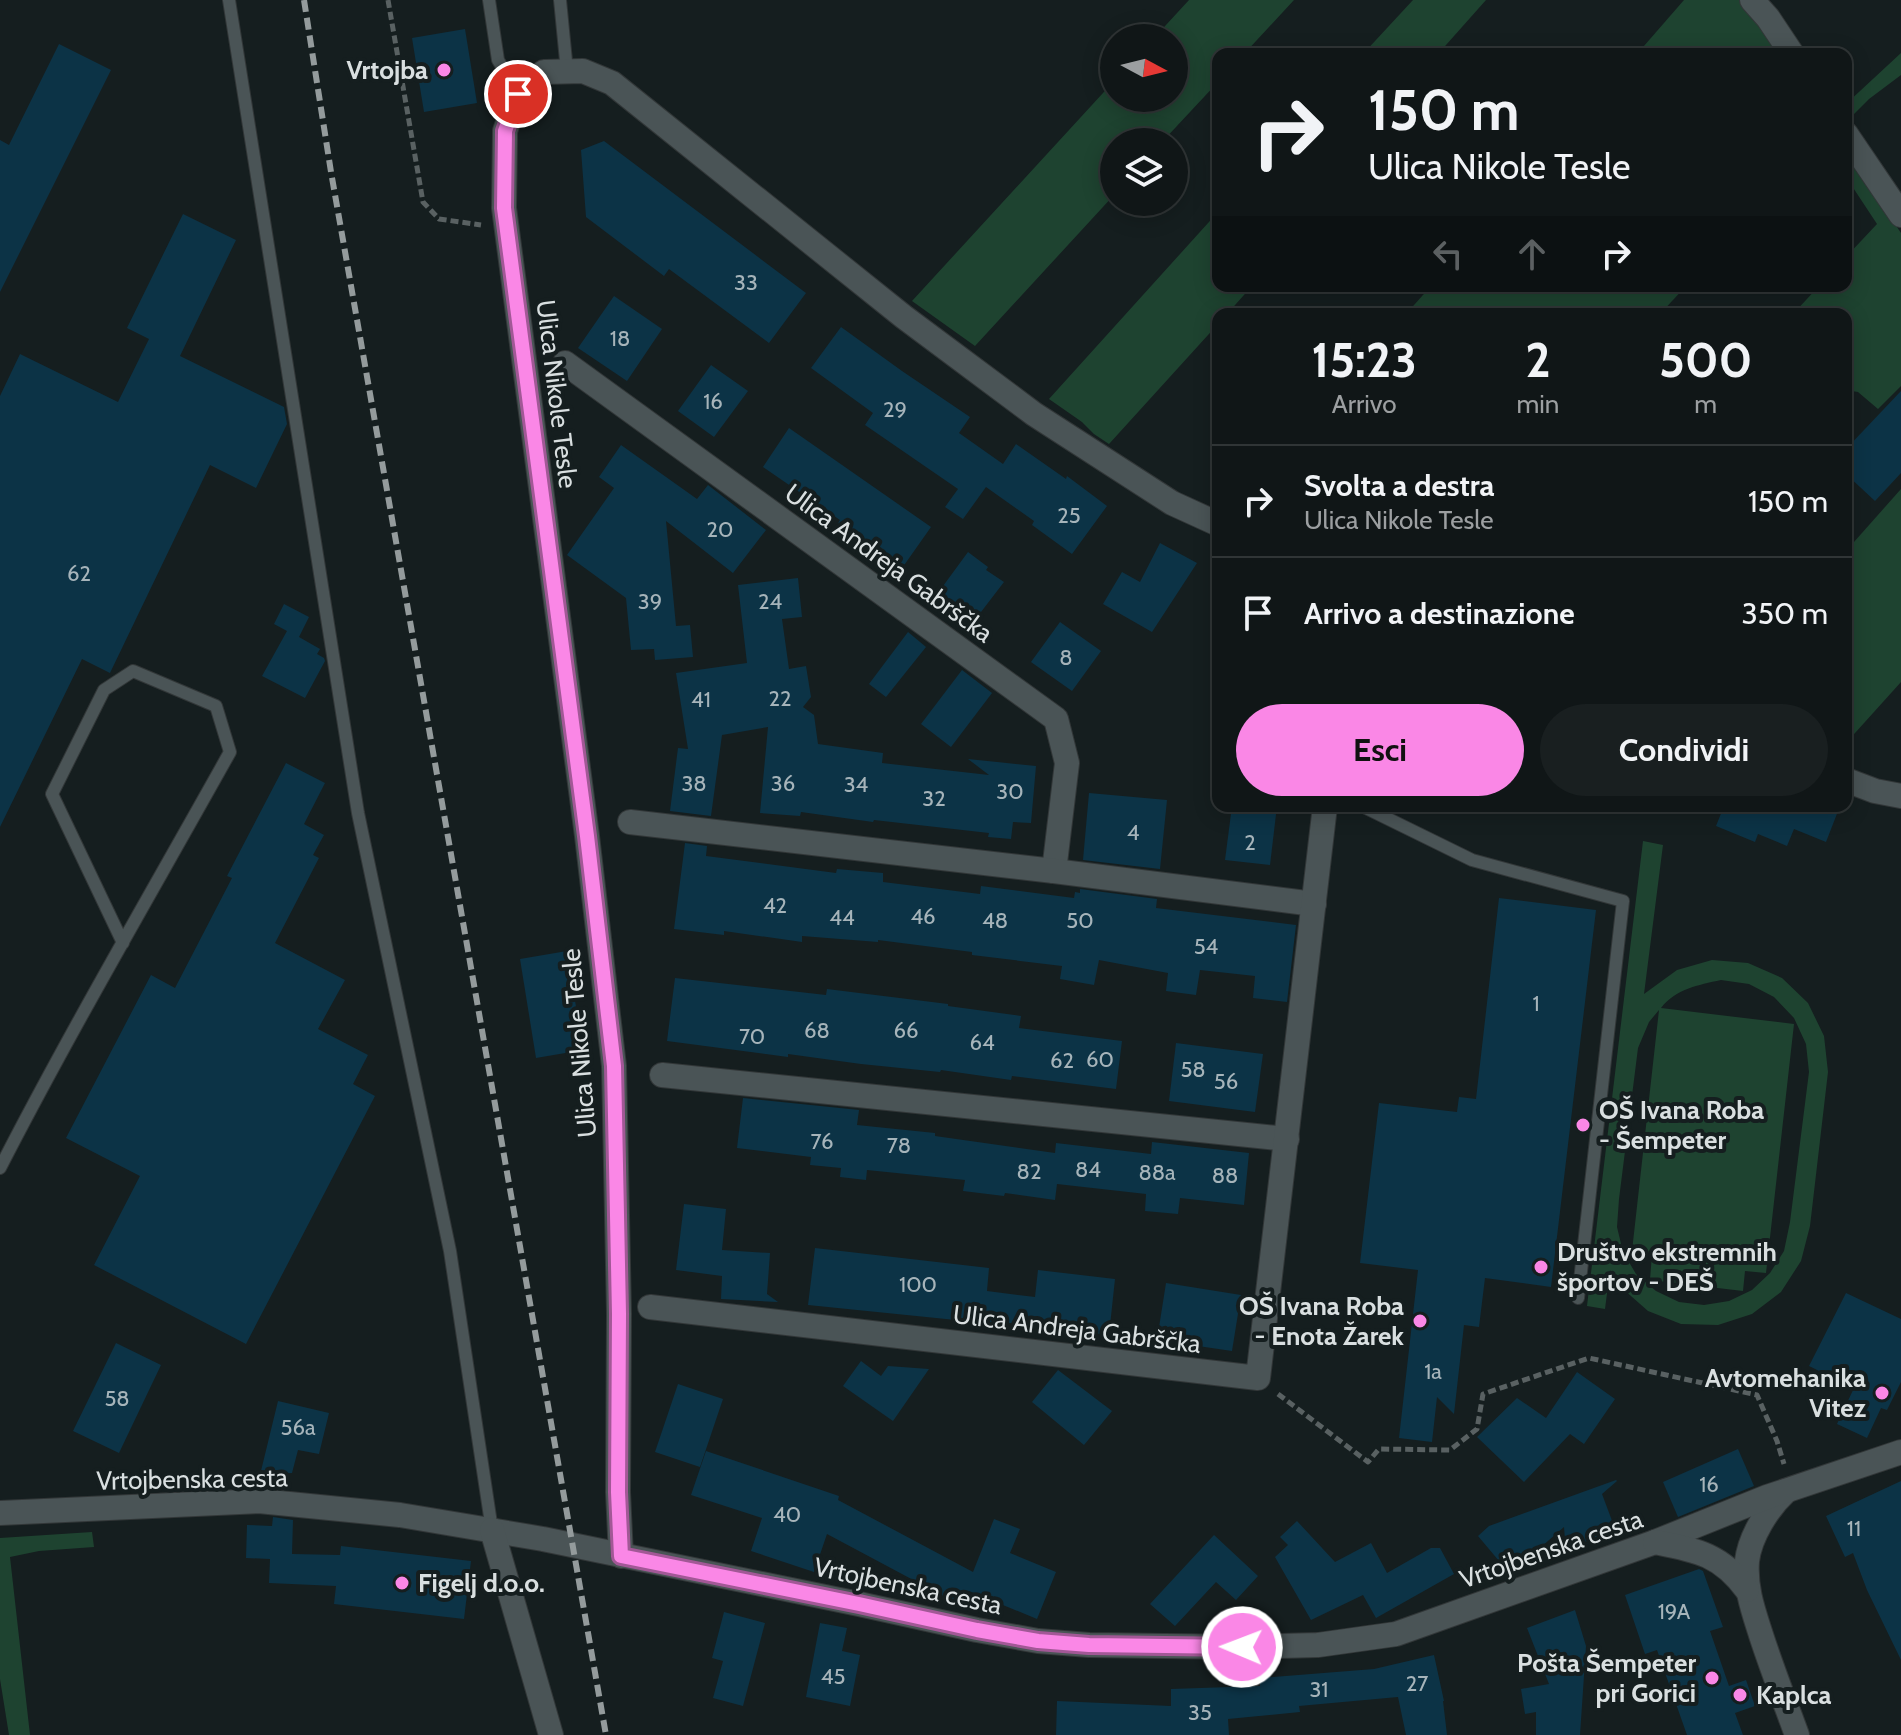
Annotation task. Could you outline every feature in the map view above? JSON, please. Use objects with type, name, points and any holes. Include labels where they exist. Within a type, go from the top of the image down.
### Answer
[{"type":"street","points":[[1752,0],[1788,48]]},
{"type":"street","points":[[518,94],[544,72],[583,71],[612,83],[904,317],[1034,414],[1172,503],[1212,521]]},
{"type":"street","name":"Ulica Nikole Tesle","points":[[518,94],[505,131],[504,208],[587,836],[614,1066],[621,1556]]},
{"type":"street","points":[[1852,143],[1901,215]]},
{"type":"street","name":"Ulica Andreja Gabrščka","points":[[565,363],[1056,719],[1067,763],[1054,871]]},
{"type":"street","points":[[1852,782],[1901,796]]},
{"type":"street","points":[[1258,1378],[1324,812]]},
{"type":"street","points":[[630,822],[1314,904]]},
{"type":"street","points":[[662,1075],[1287,1139]]},
{"type":"street","name":"Ulica Andreja Gabrščka","points":[[650,1307],[1258,1378]]},
{"type":"street","name":"Vrtojbenska cesta","points":[[0,1513],[259,1501],[400,1515],[492,1530],[1038,1641],[1089,1645],[1318,1645],[1396,1634],[1655,1542],[1788,1490],[1901,1452]]},
{"type":"street","points":[[1788,1490],[1770,1510],[1752,1543],[1747,1590],[1797,1735]]},
{"type":"street","points":[[492,1530],[551,1735]]},
{"type":"street","points":[[1655,1542],[1714,1559],[1729,1567],[1747,1590]]},
{"type":"lane","points":[[229,0],[358,813],[450,1251],[492,1530]]},
{"type":"lane","points":[[560,0],[567,71]]},
{"type":"lane","points":[[489,1],[498,60],[518,94]]},
{"type":"lane","points":[[0,1168],[230,752],[216,706],[133,671],[104,690],[52,794],[123,943]]},
{"type":"lane","points":[[1374,812],[1472,860],[1623,901],[1578,1298]]},
{"type":"path","points":[[388,0],[423,202],[439,219],[507,228]]},
{"type":"path","points":[[1258,1378],[1368,1462],[1379,1449],[1450,1450],[1477,1429],[1483,1394],[1589,1358],[1757,1395],[1777,1441],[1788,1490]]},
{"type":"green space","points":[[1189,0],[1294,0],[1250,48],[1212,48],[1212,88],[1175,128],[1100,128],[1100,210],[975,346],[912,301],[1100,96],[1100,112],[1188,112],[1188,24],[1167,24]]},
{"type":"green space","points":[[1413,0],[1486,0],[1443,48],[1369,48]]},
{"type":"green space","points":[[1684,0],[1747,0],[1779,48],[1642,48]]},
{"type":"green space","points":[[1901,53],[1901,75],[1854,114],[1852,98]]},
{"type":"green space","points":[[1852,161],[1901,233],[1901,386],[1878,409],[1858,392],[1852,391],[1852,308],[1799,308],[1813,292],[1852,292],[1852,251],[1877,224],[1852,186]]},
{"type":"green space","points":[[1212,219],[1212,292],[1247,292],[1232,308],[1212,308],[1212,331],[1109,444],[1049,399]]},
{"type":"green space","points":[[1426,292],[1680,292],[1666,308],[1411,308]]},
{"type":"green space","points":[[1901,489],[1901,682],[1852,736],[1852,544]]},
{"type":"green space","points":[[1643,841],[1663,845],[1644,994],[1677,970],[1712,960],[1748,963],[1782,978],[1808,1003],[1824,1036],[1828,1072],[1810,1226],[1801,1261],[1781,1292],[1752,1314],[1718,1325],[1681,1324],[1648,1311],[1623,1289],[1610,1270],[1605,1309],[1587,1306]],"holes":[[[1721,980],[1749,984],[1774,997],[1794,1018],[1806,1044],[1809,1072],[1784,1251],[1770,1273],[1752,1290],[1729,1301],[1704,1305],[1679,1302],[1656,1291],[1636,1274],[1623,1252],[1617,1227],[1638,1048],[1649,1022],[1659,1010],[1632,1251],[1652,1254],[1650,1280],[1743,1291],[1745,1271],[1766,1273],[1794,1024],[1661,1008],[1681,992],[1704,984]]]},
{"type":"green space","points":[[92,1532],[94,1547],[39,1551],[10,1557],[30,1735],[9,1735],[0,1679],[0,1538]]},
{"type":"building","name":"Vrtojba","points":[[465,29],[477,103],[424,112],[412,38]]},
{"type":"building","points":[[59,44],[111,70],[0,292],[0,140],[9,145]]},
{"type":"building","points":[[604,141],[806,293],[769,343],[669,269],[664,276],[586,217],[581,150]]},
{"type":"building","points":[[183,214],[236,240],[180,356],[284,407],[287,424],[256,488],[210,465],[110,673],[82,659],[0,827],[0,396],[20,354],[118,402],[149,339],[127,328]]},
{"type":"building","points":[[614,296],[662,329],[627,381],[578,348]]},
{"type":"building","points":[[841,327],[970,417],[959,433],[1003,464],[1016,444],[1107,506],[1072,554],[1032,525],[1034,521],[986,487],[963,519],[945,507],[958,489],[865,425],[873,413],[811,368]]},
{"type":"building","points":[[711,365],[748,391],[714,437],[678,411]]},
{"type":"building","points":[[1901,391],[1901,473],[1875,501],[1852,480],[1852,443]]},
{"type":"building","points":[[789,428],[931,527],[900,571],[837,525],[840,520],[763,467]]},
{"type":"building","points":[[621,445],[697,499],[708,485],[766,530],[733,573],[666,521],[676,626],[690,625],[693,657],[655,660],[654,649],[631,650],[626,598],[567,555],[614,488],[599,477]]},
{"type":"building","points":[[1160,543],[1197,563],[1152,632],[1103,604],[1122,572],[1140,582]]},
{"type":"building","points":[[968,552],[1004,582],[971,625],[935,597]]},
{"type":"building","points":[[798,578],[802,617],[782,619],[789,669],[806,666],[811,697],[803,707],[814,715],[818,744],[883,753],[882,763],[989,775],[968,759],[1036,766],[1031,823],[1013,822],[1011,839],[988,837],[989,833],[801,812],[800,816],[760,813],[768,727],[722,735],[711,816],[670,811],[678,748],[688,749],[676,673],[747,663],[738,585]]},
{"type":"building","points":[[284,604],[309,617],[299,637],[320,649],[317,654],[325,661],[305,698],[262,676],[287,631],[274,624]]},
{"type":"building","points":[[1060,622],[1101,651],[1072,691],[1031,662]]},
{"type":"building","points":[[908,632],[926,647],[886,697],[869,684]]},
{"type":"building","points":[[962,670],[992,693],[951,747],[921,724]]},
{"type":"building","points":[[286,763],[325,783],[304,824],[324,835],[313,855],[319,858],[275,943],[345,980],[318,1029],[368,1055],[353,1084],[375,1096],[246,1344],[94,1265],[140,1176],[66,1138],[151,975],[175,988],[232,878],[227,876]]},
{"type":"building","points":[[1089,793],[1167,800],[1160,869],[1083,860]]},
{"type":"building","points":[[1231,812],[1276,812],[1270,865],[1225,860]]},
{"type":"building","points":[[1722,812],[1838,812],[1826,842],[1794,829],[1787,846],[1758,834],[1755,842],[1716,826]]},
{"type":"building","points":[[685,843],[707,846],[706,856],[836,873],[837,869],[883,873],[883,882],[980,894],[981,886],[1074,898],[1075,892],[1080,893],[1080,889],[1157,899],[1156,908],[1296,925],[1287,1002],[1253,998],[1255,976],[1200,970],[1196,995],[1166,991],[1168,973],[1099,960],[1094,985],[1060,979],[1062,966],[972,955],[972,952],[878,940],[802,936],[802,942],[724,931],[724,935],[674,929]]},
{"type":"building","name":"OŠ Ivana Roba - Šempeter","points":[[1499,898],[1596,910],[1551,1287],[1485,1278],[1479,1327],[1464,1325],[1454,1414],[1437,1397],[1432,1442],[1399,1438],[1418,1270],[1360,1263],[1379,1103],[1457,1112],[1459,1097],[1476,1099]]},
{"type":"building","points":[[567,951],[583,1050],[536,1058],[520,959]]},
{"type":"building","points":[[675,978],[826,995],[827,989],[948,1004],[1021,1016],[1019,1028],[1122,1041],[1116,1089],[788,1054],[788,1057],[667,1041]]},
{"type":"building","points":[[1176,1043],[1263,1054],[1255,1112],[1169,1101]]},
{"type":"building","points":[[743,1098],[859,1110],[857,1125],[935,1133],[935,1136],[1055,1153],[1056,1143],[1151,1154],[1152,1142],[1249,1153],[1244,1205],[1180,1198],[1178,1214],[1145,1211],[1146,1194],[1057,1184],[1055,1200],[963,1191],[965,1180],[867,1170],[866,1180],[840,1177],[841,1168],[810,1165],[811,1157],[737,1148]]},
{"type":"building","points":[[684,1204],[726,1209],[722,1250],[770,1253],[767,1294],[778,1302],[721,1299],[722,1276],[676,1270]]},
{"type":"building","points":[[815,1248],[989,1268],[987,1291],[1035,1297],[1038,1270],[1115,1279],[1109,1335],[808,1305]]},
{"type":"building","points":[[1166,1283],[1241,1295],[1232,1351],[1157,1340]]},
{"type":"building","points":[[1846,1293],[1901,1319],[1901,1382],[1887,1410],[1881,1408],[1867,1438],[1837,1424],[1854,1388],[1809,1366]]},
{"type":"building","points":[[116,1343],[161,1365],[119,1453],[73,1431]]},
{"type":"building","points":[[861,1361],[881,1376],[888,1366],[929,1369],[893,1421],[843,1386]]},
{"type":"building","points":[[1058,1370],[1112,1411],[1084,1445],[1032,1402]]},
{"type":"building","points":[[1577,1372],[1615,1399],[1584,1444],[1570,1434],[1524,1482],[1477,1437],[1517,1398],[1546,1418]]},
{"type":"building","points":[[678,1384],[723,1399],[700,1467],[655,1452]]},
{"type":"building","points":[[278,1401],[329,1413],[319,1454],[298,1450],[292,1473],[260,1475]]},
{"type":"building","points":[[1738,1449],[1754,1486],[1678,1517],[1663,1482]]},
{"type":"building","points":[[706,1451],[839,1496],[838,1500],[973,1572],[994,1519],[1020,1529],[1010,1553],[1056,1572],[1037,1619],[969,1591],[962,1606],[827,1534],[814,1572],[751,1551],[762,1518],[691,1495]]},
{"type":"building","points":[[1616,1480],[1602,1494],[1617,1534],[1566,1552],[1564,1527],[1510,1574],[1478,1536],[1489,1526]]},
{"type":"building","points":[[1901,1481],[1901,1660],[1853,1553],[1845,1557],[1826,1516]]},
{"type":"building","name":"Figelj d.o.o.","points":[[273,1517],[293,1520],[292,1554],[340,1555],[341,1546],[471,1561],[464,1619],[334,1604],[336,1586],[269,1583],[270,1559],[246,1558],[247,1525],[272,1526]]},
{"type":"building","points":[[1297,1521],[1335,1562],[1371,1543],[1387,1573],[1431,1548],[1440,1548],[1454,1574],[1376,1618],[1363,1595],[1311,1620],[1275,1557],[1288,1545],[1280,1537]]},
{"type":"building","points":[[1214,1535],[1258,1576],[1236,1600],[1216,1582],[1175,1626],[1150,1604]]},
{"type":"building","points":[[1699,1569],[1703,1571],[1723,1627],[1710,1631],[1729,1686],[1746,1680],[1755,1706],[1735,1713],[1743,1735],[1687,1735],[1657,1650],[1645,1654],[1625,1595]]},
{"type":"building","points":[[1575,1610],[1586,1646],[1580,1735],[1536,1735],[1536,1712],[1525,1714],[1521,1689],[1549,1684],[1527,1628]]},
{"type":"building","points":[[724,1612],[765,1623],[743,1706],[713,1698],[723,1661],[712,1658]]},
{"type":"building","points":[[820,1623],[847,1628],[842,1651],[860,1655],[850,1706],[806,1697]]},
{"type":"building","points":[[1434,1655],[1444,1701],[1447,1735],[1406,1735],[1398,1697],[1299,1706],[1300,1712],[1228,1719],[1229,1735],[1056,1735],[1057,1701],[1171,1706],[1171,1689],[1260,1686],[1260,1678],[1374,1669]]},
{"type":"railway","points":[[304,0],[331,172],[606,1735]]},
{"type":"place","name":"Vrtojba","points":[[444,70]]},
{"type":"place","name":"OŠ Ivana Roba - Šempeter","points":[[1583,1125]]},
{"type":"place","name":"Društvo ekstremnih športov - DEŠ","points":[[1541,1267]]},
{"type":"place","name":"OŠ Ivana Roba - Enota Žarek","points":[[1420,1321]]},
{"type":"place","name":"Avtomehanika Vitez","points":[[1882,1393]]},
{"type":"place","name":"Figelj d.o.o.","points":[[402,1583]]},
{"type":"place","name":"Pošta Šempeter pri Gorici","points":[[1712,1678]]},
{"type":"place","name":"Kaplca","points":[[1740,1695]]},
{"type":"route","points":[[518,94],[505,131],[504,208],[587,836],[614,1066],[621,1556],[1038,1641],[1089,1645],[1242,1647]]}]
